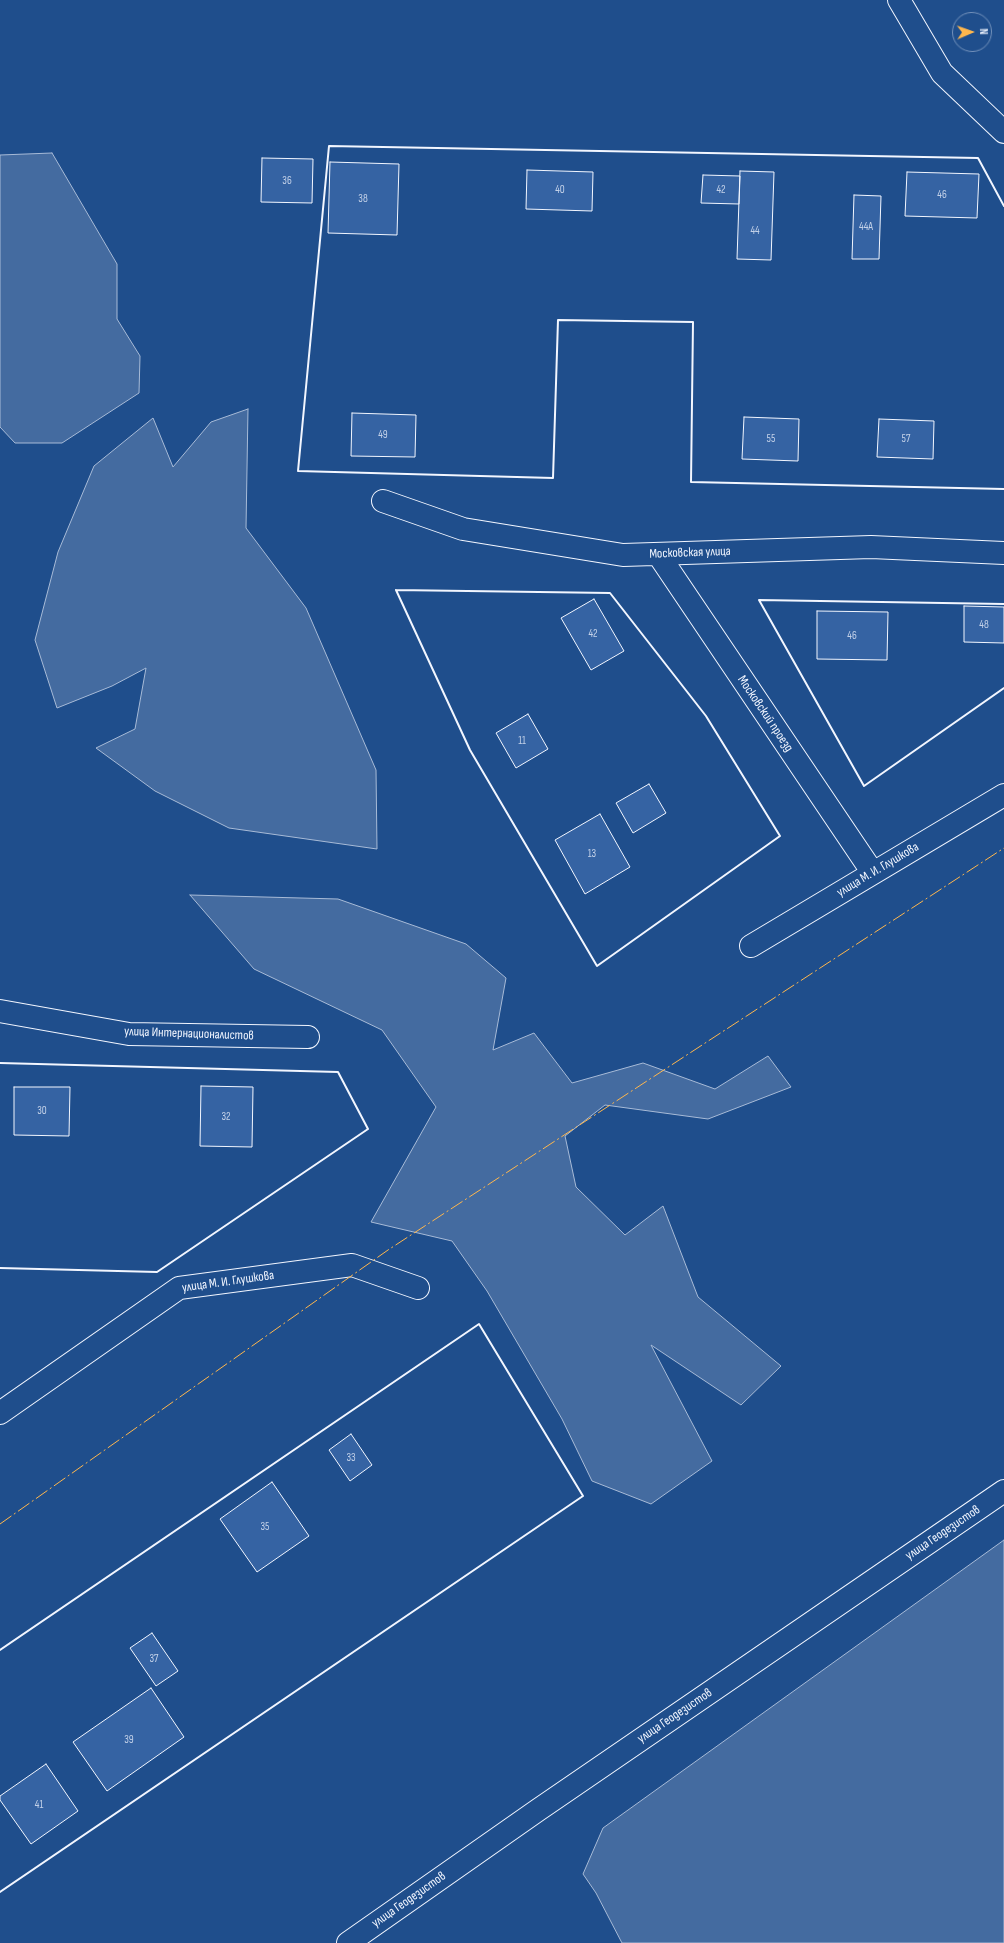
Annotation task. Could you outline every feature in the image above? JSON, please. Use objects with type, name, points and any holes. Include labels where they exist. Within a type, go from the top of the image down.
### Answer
[{"type":"street","points":[[899,0],[942,73],[1004,132]]},
{"type":"street","name":"Московская улица","points":[[383,501],[463,529],[622,555],[871,547],[1004,553]]},
{"type":"street","name":"Московский проезд","points":[[658,554],[873,873]]},
{"type":"street","name":"улица М. И. Глушкова","points":[[751,946],[1004,795]]},
{"type":"street","name":"улица Интернационалистов","points":[[0,1011],[128,1034],[308,1037]]},
{"type":"street","name":"улица М. И. Глушкова","points":[[0,1413],[179,1288],[352,1265],[418,1288]]},
{"type":"street","name":"улица Геодезистов","points":[[348,1943],[538,1810],[1004,1491]]},
{"type":"water","points":[[52,153],[117,264],[117,319],[140,356],[139,393],[62,443],[15,443],[0,427],[0,155]]},
{"type":"water","points":[[248,409],[246,528],[306,608],[376,770],[377,849],[229,828],[155,791],[96,748],[135,729],[146,668],[112,686],[57,708],[35,640],[58,552],[94,466],[153,418],[173,467],[211,422]]},
{"type":"water","points":[[190,895],[338,899],[466,944],[506,978],[493,1050],[534,1033],[572,1083],[643,1063],[715,1089],[768,1056],[791,1087],[708,1119],[605,1105],[565,1136],[576,1187],[625,1235],[663,1206],[698,1297],[781,1366],[741,1405],[651,1345],[712,1461],[651,1504],[592,1481],[562,1419],[487,1291],[452,1241],[371,1222],[436,1107],[382,1030],[254,969]]},
{"type":"water","points":[[1004,1540],[1004,1943],[622,1943],[596,1893],[583,1874],[603,1828]]},
{"type":"building","points":[[262,158],[313,159],[312,203],[261,202]]},
{"type":"building","points":[[330,162],[399,164],[397,235],[328,233]]},
{"type":"building","points":[[527,170],[593,172],[592,211],[526,209]]},
{"type":"building","points":[[740,171],[774,172],[771,260],[737,259]]},
{"type":"building","points":[[907,172],[979,174],[977,218],[905,216]]},
{"type":"building","points":[[703,175],[740,176],[739,204],[701,203]]},
{"type":"building","points":[[854,195],[881,196],[879,259],[852,259]]},
{"type":"building","points":[[352,413],[416,415],[415,457],[351,456]]},
{"type":"building","points":[[744,417],[799,419],[798,461],[742,459]]},
{"type":"building","points":[[879,419],[934,421],[933,459],[877,457]]},
{"type":"building","points":[[594,599],[624,651],[591,670],[561,618]]},
{"type":"building","points":[[964,606],[1004,607],[1004,643],[964,642]]},
{"type":"building","points":[[817,611],[888,612],[887,660],[817,659]]},
{"type":"building","points":[[528,714],[548,749],[516,768],[496,733]]},
{"type":"building","points":[[649,784],[666,813],[633,833],[616,803]]},
{"type":"building","points":[[600,814],[630,867],[585,894],[555,840]]},
{"type":"building","points":[[201,1086],[253,1087],[252,1147],[200,1146]]},
{"type":"building","points":[[14,1087],[70,1087],[69,1136],[14,1135]]},
{"type":"building","points":[[351,1434],[372,1465],[350,1481],[329,1450]]},
{"type":"building","points":[[272,1482],[309,1536],[257,1572],[220,1519]]},
{"type":"building","points":[[152,1633],[178,1671],[156,1686],[130,1648]]},
{"type":"building","points":[[151,1688],[184,1737],[107,1791],[73,1742]]},
{"type":"building","points":[[46,1764],[78,1811],[31,1844],[0,1800],[0,1796]]},
{"type":"wall","points":[[1004,206],[978,158],[329,146],[298,471],[553,478],[558,320],[693,322],[691,482],[1004,489]]},
{"type":"wall","points":[[396,590],[610,593],[706,716],[780,836],[597,966],[470,750],[396,590]]},
{"type":"wall","points":[[1004,604],[759,600],[864,786],[1004,688]]},
{"type":"wall","points":[[0,1063],[338,1072],[368,1129],[157,1272],[0,1268]]},
{"type":"wall","points":[[0,1650],[479,1324],[583,1496],[0,1892]]},
{"type":"power","points":[[0,1524],[388,1250],[1004,848]]}]
